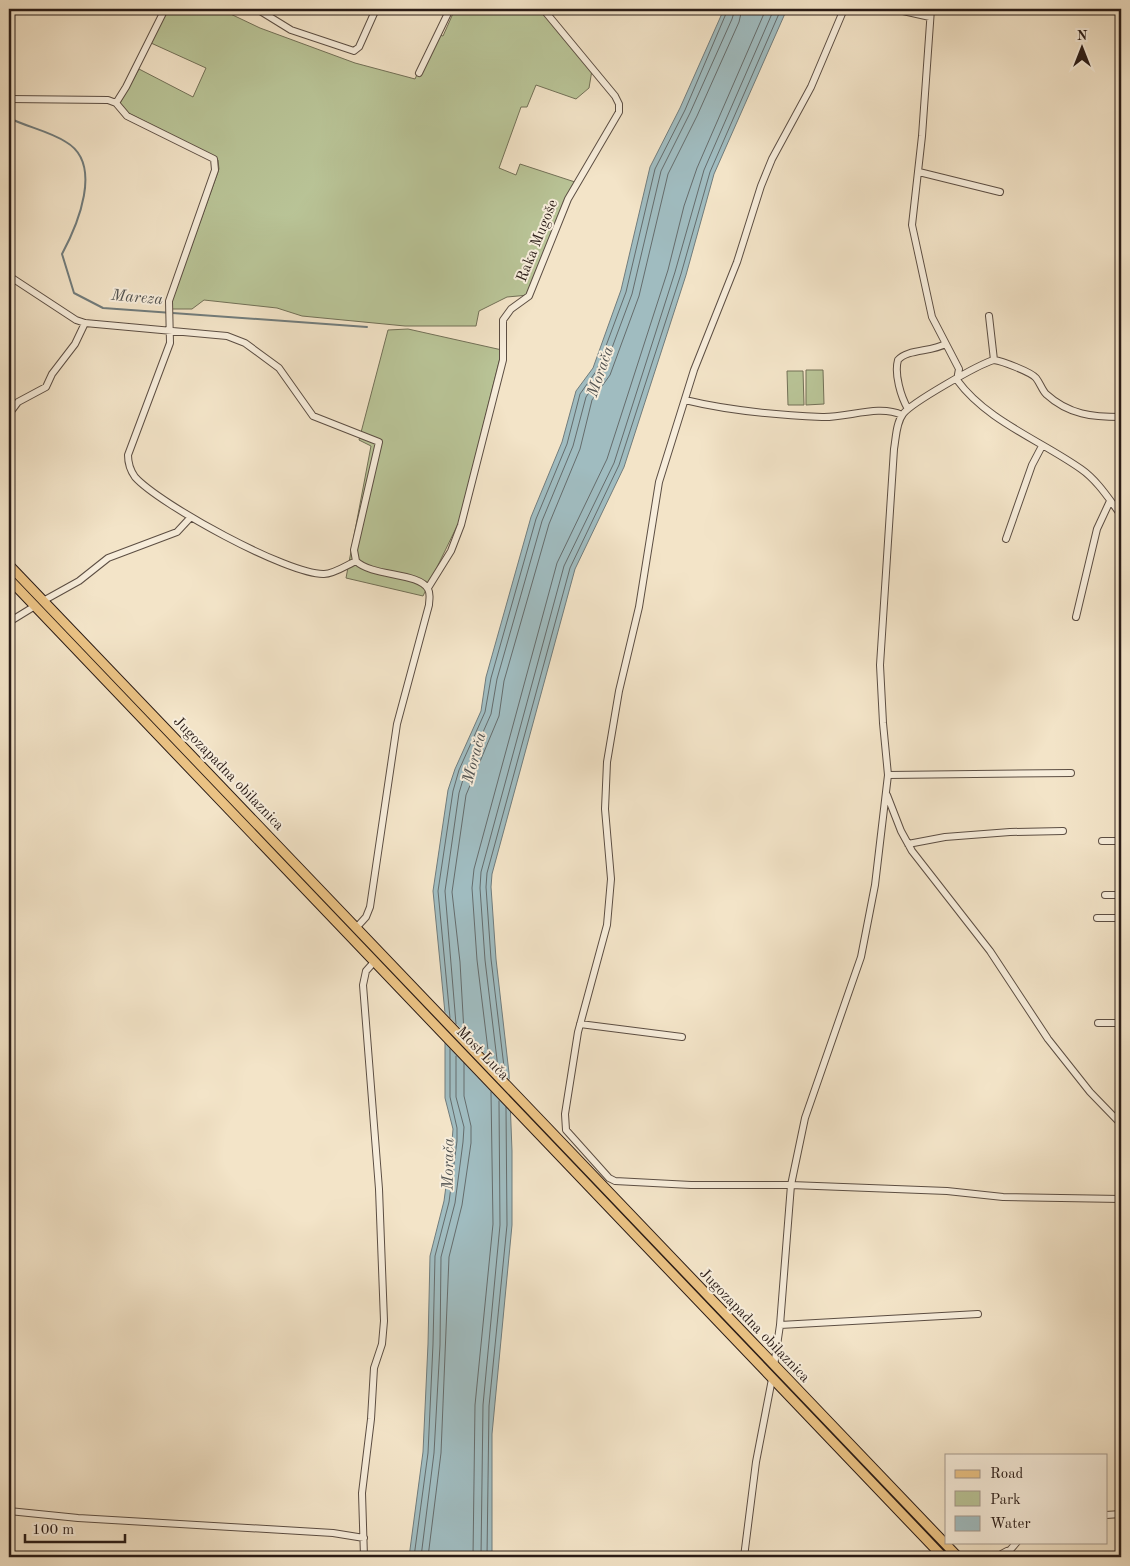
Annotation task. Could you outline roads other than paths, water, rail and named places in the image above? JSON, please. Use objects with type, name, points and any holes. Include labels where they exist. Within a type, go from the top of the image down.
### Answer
[{"type":"main road","name":"Jugozapadna obilaznica","points":[[9,565],[39,603],[419,1008]]},
{"type":"main road","name":"Jugozapadna obilaznica","points":[[9,579],[39,603],[426,1002]]},
{"type":"main road","name":"Most Luča","points":[[426,1002],[528,1115]]},
{"type":"main road","name":"Most Luča","points":[[419,1008],[528,1115]]},
{"type":"main road","name":"Jugozapadna obilaznica","points":[[528,1115],[945,1544]]},
{"type":"main road","name":"Jugozapadna obilaznica","points":[[528,1115],[772,1379],[943,1557]]},
{"type":"main road","name":"Jugozapadna obilaznica","points":[[945,1544],[958,1557]]},
{"type":"street","points":[[116,103],[126,88],[165,9]]},
{"type":"street","points":[[258,9],[291,30],[354,51],[359,47],[376,9]]},
{"type":"street","points":[[419,73],[450,9]]},
{"type":"street","name":"Raka Mugoše","points":[[428,588],[446,559],[461,525],[503,360],[503,320],[511,310],[528,296],[568,199],[619,112],[619,104],[615,96],[543,9]]},
{"type":"street","points":[[844,9],[803,104],[772,159],[752,213],[738,262],[698,361],[661,474],[639,607],[608,756],[605,796],[611,879],[610,903],[598,963],[572,1057],[565,1124],[573,1139],[609,1178],[615,1181],[691,1185],[791,1185],[947,1191],[1004,1198],[1121,1199]]},
{"type":"street","points":[[894,9],[930,17]]},
{"type":"street","points":[[932,9],[919,172],[912,225],[932,317],[960,371],[957,380]]},
{"type":"street","points":[[9,99],[99,100],[116,103],[127,116],[210,156],[216,163],[216,170],[168,308],[170,343],[128,455],[128,462],[133,475],[139,481],[190,518],[260,552],[307,571],[325,574],[356,561]]},
{"type":"street","points":[[919,172],[1000,192]]},
{"type":"street","points":[[9,276],[76,320],[85,323],[227,336],[239,339],[279,368],[313,416],[379,442],[354,550],[356,561],[369,569],[418,581],[428,588],[429,605],[397,724],[370,907],[366,917],[356,928]]},
{"type":"street","points":[[989,316],[994,360]]},
{"type":"street","points":[[9,414],[18,402],[46,387],[52,374],[75,344],[85,323]]},
{"type":"street","points":[[908,409],[902,393],[897,368],[898,360],[903,356],[935,349],[945,344]]},
{"type":"street","points":[[774,1367],[780,1325],[785,1230],[791,1185],[805,1118],[848,1000],[865,942],[873,903],[888,775],[881,694],[881,630],[894,449],[902,415],[908,409],[994,360],[1001,361],[1034,376],[1046,394],[1081,415],[1121,417]]},
{"type":"street","points":[[957,380],[970,396],[1042,446],[1082,470],[1121,515]]},
{"type":"street","points":[[685,400],[746,412],[823,417],[883,412],[902,415]]},
{"type":"street","points":[[1006,539],[1032,465],[1042,446]]},
{"type":"street","points":[[1076,617],[1097,529],[1110,501]]},
{"type":"street","points":[[1116,508],[1121,501]]},
{"type":"street","points":[[9,622],[79,581],[108,558],[176,532],[190,518]]},
{"type":"street","points":[[888,775],[1071,773]]},
{"type":"street","points":[[887,794],[908,844],[990,951],[1048,1039],[1090,1092],[1121,1124]]},
{"type":"street","points":[[908,844],[945,837],[1010,832],[1064,831]]},
{"type":"street","points":[[1102,841],[1121,841]]},
{"type":"street","points":[[1105,895],[1121,895]]},
{"type":"street","points":[[1097,918],[1121,918]]},
{"type":"street","points":[[364,1557],[362,1493],[371,1419],[374,1368],[382,1344],[384,1321],[380,1190],[363,985],[366,971],[374,962]]},
{"type":"street","points":[[1098,1023],[1121,1023]]},
{"type":"street","points":[[580,1024],[682,1037]]},
{"type":"street","points":[[780,1325],[978,1314]]},
{"type":"street","points":[[744,1557],[756,1462],[772,1379]]},
{"type":"street","points":[[9,1511],[78,1518],[334,1533],[364,1538]]},
{"type":"street","points":[[1108,1515],[1121,1514]]},
{"type":"street","points":[[1004,1557],[1015,1544]]},
{"type":"street","points":[[996,1557],[1008,1551]]},
{"type":"water","name":"Morača","points":[[724,9],[787,9],[714,174],[686,275],[624,467],[575,569],[492,874],[491,887],[496,959],[509,1073],[512,1225],[492,1434],[492,1557],[409,1557],[423,1452],[430,1256],[444,1201],[453,1129],[445,1098],[445,1013],[433,891],[448,790],[455,769],[481,711],[486,677],[531,517],[562,442],[576,391],[593,368],[621,290],[650,167],[680,108]]},
{"type":"waterway","name":"Mareza","points":[[9,118],[66,142],[77,152],[84,165],[84,196],[74,228],[62,254],[74,293],[103,308],[367,327]]}]
